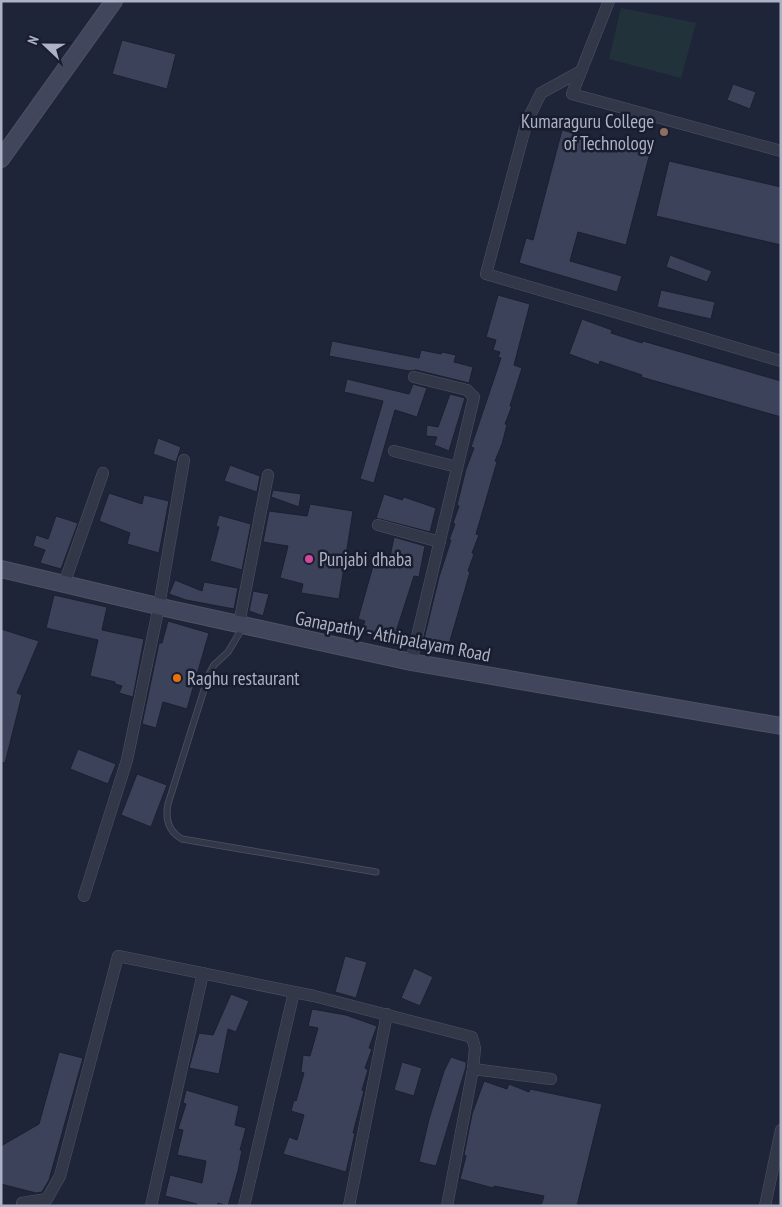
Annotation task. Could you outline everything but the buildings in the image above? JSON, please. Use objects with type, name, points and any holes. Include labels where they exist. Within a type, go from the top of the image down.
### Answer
[{"type":"main road","points":[[2,158],[114,1]]},
{"type":"main road","name":"Ganapathy - Athipalayam Road","points":[[1,569],[412,662],[781,726]]},
{"type":"street","points":[[572,94],[609,1]]},
{"type":"street","points":[[581,71],[541,93],[527,121],[486,274],[781,360]]},
{"type":"street","points":[[558,84],[572,94],[781,151]]},
{"type":"street","points":[[412,662],[457,467],[473,409],[474,397],[467,390],[414,377]]},
{"type":"street","points":[[394,452],[457,467]]},
{"type":"street","points":[[84,896],[127,760],[159,606],[184,460]]},
{"type":"street","points":[[64,584],[103,473]]},
{"type":"street","points":[[242,625],[268,475]]},
{"type":"street","points":[[378,525],[440,542]]},
{"type":"street","points":[[22,1203],[47,1199],[60,1176],[118,956],[294,992],[472,1037],[475,1048],[473,1069],[447,1206]]},
{"type":"street","points":[[151,1206],[203,973]]},
{"type":"street","points":[[244,1206],[294,992]]},
{"type":"street","points":[[349,1206],[387,1014]]},
{"type":"street","points":[[473,1069],[551,1079]]},
{"type":"street","points":[[765,1206],[781,1130]]},
{"type":"lane","points":[[242,625],[228,652],[214,665],[209,674],[168,804],[166,814],[173,834],[182,839],[376,872]]},
{"type":"shaded area","points":[[621,8],[696,23],[681,78],[609,59]]},
{"type":"place","name":"Kumaraguru College of Technology","points":[[664,132]]},
{"type":"place","name":"Punjabi dhaba","points":[[309,559]]},
{"type":"place","name":"Raghu restaurant","points":[[177,678]]}]
